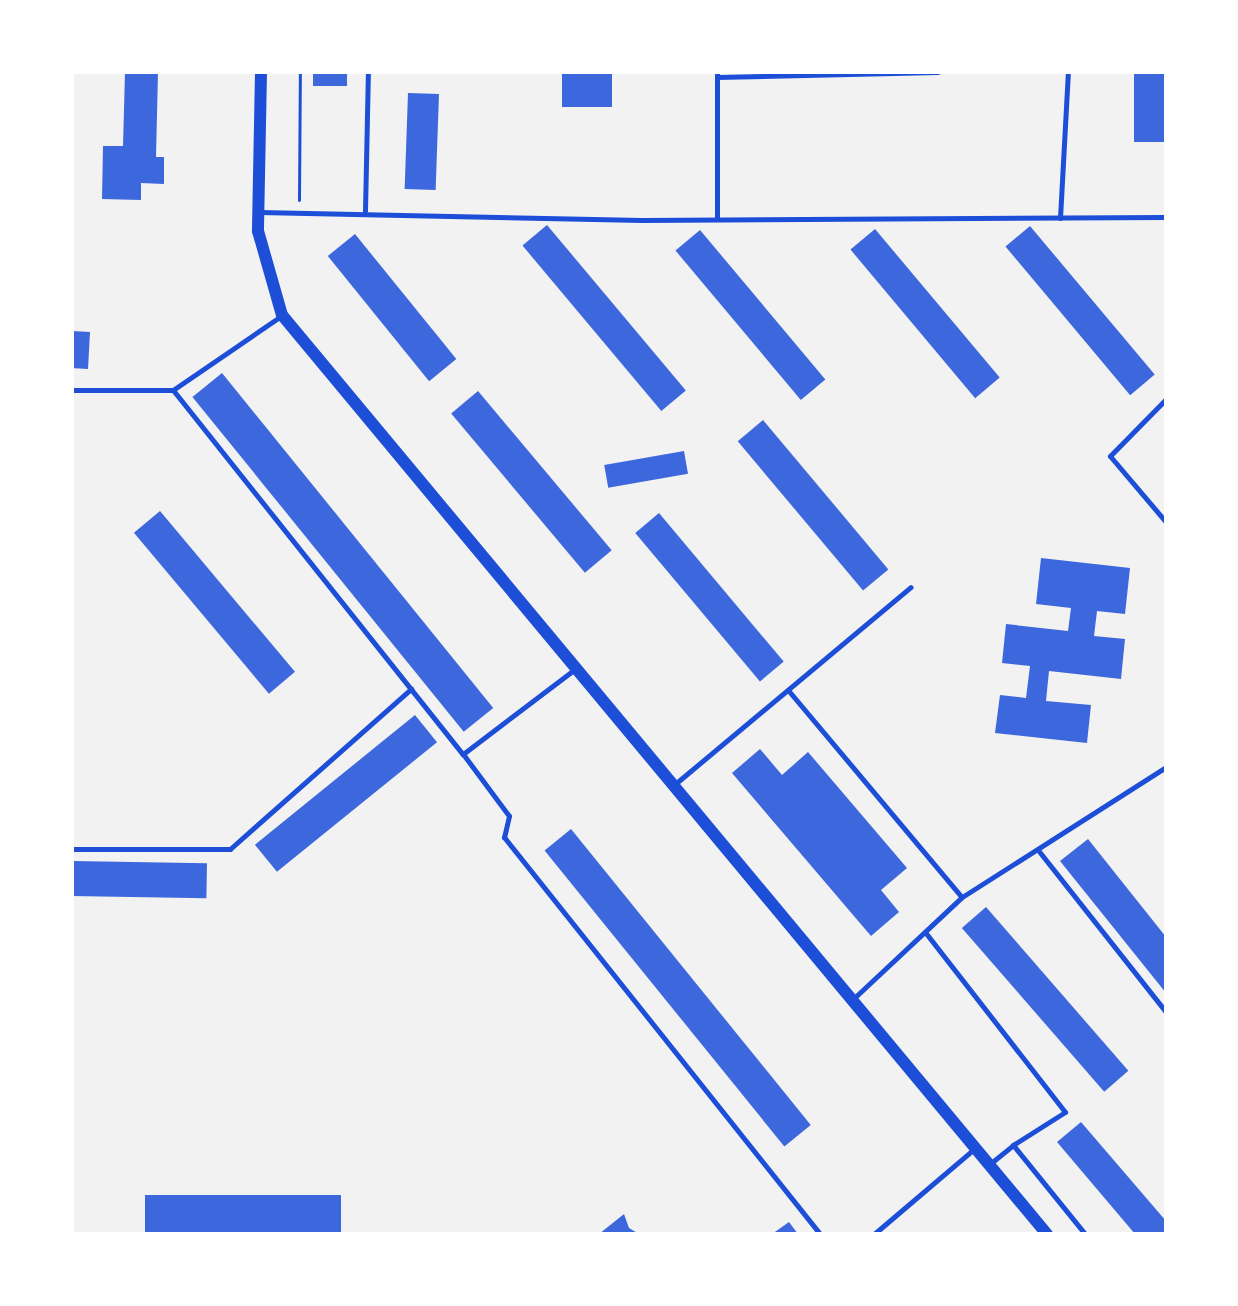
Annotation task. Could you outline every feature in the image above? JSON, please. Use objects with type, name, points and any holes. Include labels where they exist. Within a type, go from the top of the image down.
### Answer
[{"type":"street","points":[[261,72],[258,231],[282,315],[1047,1234]]},
{"type":"lane","points":[[365,211],[368,72]]},
{"type":"lane","points":[[717,219],[717,74],[938,72]]},
{"type":"lane","points":[[1060,218],[1068,72]]},
{"type":"lane","points":[[258,212],[365,211],[717,219],[1166,217]]},
{"type":"lane","points":[[72,390],[173,390],[282,315]]},
{"type":"lane","points":[[173,390],[509,816],[504,837],[820,1234]]},
{"type":"lane","points":[[1166,399],[1110,456],[1166,522]]},
{"type":"lane","points":[[674,786],[911,587]]},
{"type":"lane","points":[[463,754],[576,669]]},
{"type":"lane","points":[[72,849],[230,849],[411,689]]},
{"type":"lane","points":[[788,690],[962,897]]},
{"type":"lane","points":[[852,1000],[962,897],[1166,767]]},
{"type":"lane","points":[[1038,850],[1166,1012]]},
{"type":"lane","points":[[925,932],[1065,1112],[989,1164]]},
{"type":"lane","points":[[1013,1145],[1085,1234]]},
{"type":"lane","points":[[874,1234],[976,1147]]},
{"type":"path","points":[[299,212],[300,72]]},
{"type":"building","points":[[125,72],[158,72],[156,157],[164,157],[164,184],[141,183],[141,200],[102,199],[103,146],[123,146]]},
{"type":"building","points":[[313,72],[347,72],[347,86],[313,86]]},
{"type":"building","points":[[562,72],[612,72],[612,107],[562,107]]},
{"type":"building","points":[[1134,72],[1166,72],[1166,142],[1134,142]]},
{"type":"building","points":[[408,93],[439,94],[436,190],[405,189]]},
{"type":"building","points":[[547,225],[686,390],[661,411],[522,246]]},
{"type":"building","points":[[1030,226],[1155,375],[1130,395],[1005,247]]},
{"type":"building","points":[[875,229],[1000,378],[975,398],[850,250]]},
{"type":"building","points":[[700,230],[825,379],[801,400],[675,251]]},
{"type":"building","points":[[355,234],[456,359],[429,381],[328,256]]},
{"type":"building","points":[[72,331],[90,332],[88,369],[72,368]]},
{"type":"building","points":[[222,373],[493,708],[464,732],[192,397]]},
{"type":"building","points":[[478,391],[612,550],[585,573],[451,413]]},
{"type":"building","points":[[763,420],[888,569],[863,591],[738,441]]},
{"type":"building","points":[[684,451],[688,474],[608,488],[604,465]]},
{"type":"building","points":[[160,511],[295,672],[269,694],[134,533]]},
{"type":"building","points":[[659,513],[784,662],[760,682],[635,533]]},
{"type":"building","points":[[1041,558],[1130,568],[1125,614],[1097,611],[1094,636],[1125,639],[1121,679],[1049,671],[1046,701],[1091,705],[1087,743],[995,733],[1000,695],[1026,698],[1030,666],[1002,663],[1006,624],[1068,631],[1071,608],[1036,604]]},
{"type":"building","points":[[415,715],[437,742],[277,872],[255,845]]},
{"type":"building","points":[[760,749],[782,775],[808,752],[907,868],[881,890],[899,912],[871,936],[732,773]]},
{"type":"building","points":[[571,829],[811,1125],[784,1146],[545,850]]},
{"type":"building","points":[[1088,839],[1166,937],[1166,993],[1060,861]]},
{"type":"building","points":[[72,861],[207,863],[206,898],[72,896]]},
{"type":"building","points":[[986,907],[1128,1071],[1104,1092],[962,928]]},
{"type":"building","points":[[1081,1122],[1166,1221],[1166,1234],[1135,1234],[1057,1142]]},
{"type":"building","points":[[145,1195],[341,1195],[341,1233],[145,1233]]},
{"type":"building","points":[[624,1214],[629,1228],[639,1234],[599,1234]]},
{"type":"building","points":[[789,1222],[798,1234],[772,1234]]}]
